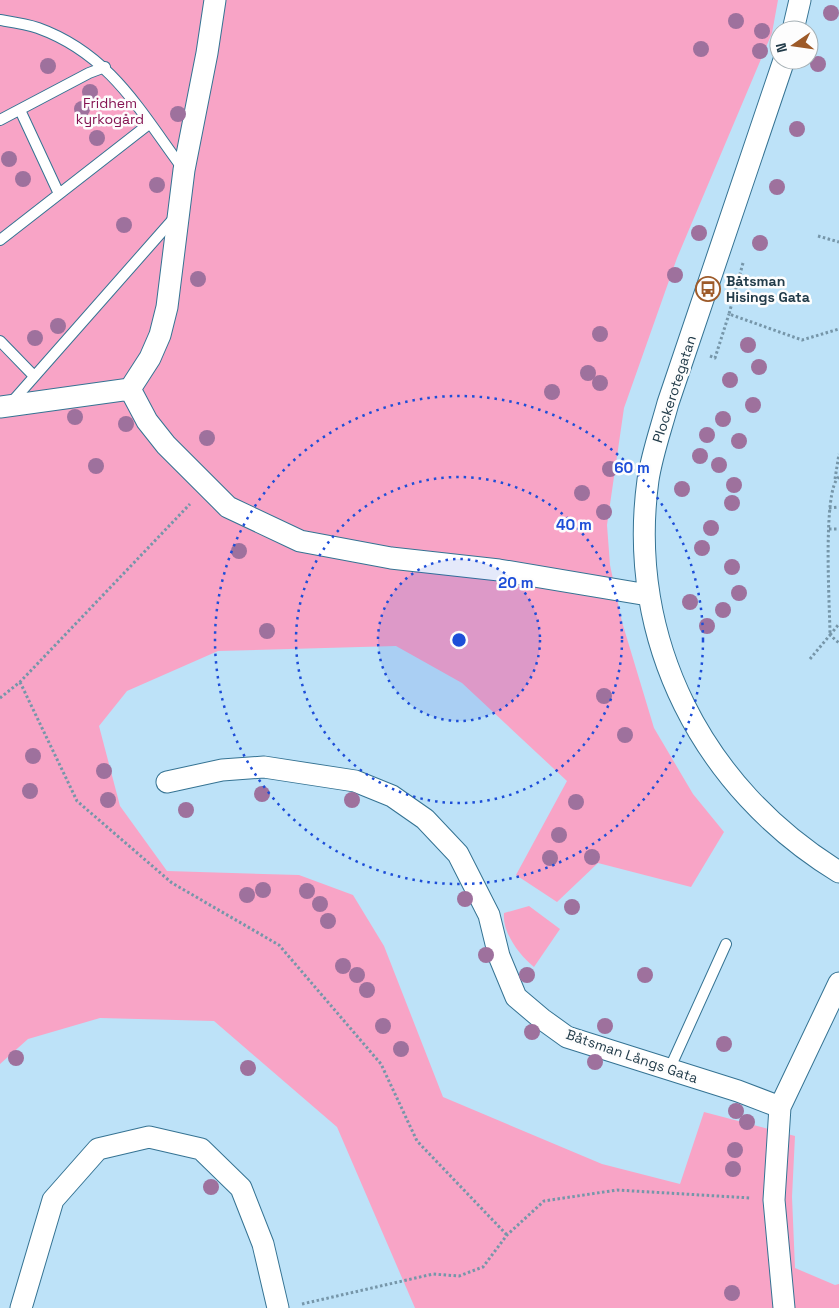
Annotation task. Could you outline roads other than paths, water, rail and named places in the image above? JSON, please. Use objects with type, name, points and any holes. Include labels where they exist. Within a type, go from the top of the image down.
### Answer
[{"type":"street","points":[[4,407],[130,389],[150,358],[160,335],[167,307],[184,170],[207,53],[214,0]]},
{"type":"street","points":[[795,20],[800,0]]},
{"type":"street","name":"Plockerotegatan","points":[[781,70],[668,403],[652,456],[645,525],[648,595],[657,639],[678,694],[727,775],[751,803],[793,841],[839,872]]},
{"type":"street","points":[[130,389],[148,420],[166,445],[228,507],[300,541],[392,558],[499,570],[648,595]]},
{"type":"street","name":"Båtsman Långs Gata","points":[[167,782],[222,770],[264,767],[355,781],[392,796],[425,819],[458,854],[489,915],[499,956],[516,997],[567,1037],[738,1090],[780,1107]]},
{"type":"street","points":[[784,1308],[774,1200],[780,1107],[839,983]]},
{"type":"street","points":[[21,1308],[53,1200],[98,1149],[149,1137],[201,1149],[241,1188],[287,1307]]},
{"type":"lane","points":[[0,20],[36,27],[70,42],[105,67],[184,170]]},
{"type":"lane","points":[[0,120],[89,73],[105,67]]},
{"type":"lane","points":[[20,110],[59,194]]},
{"type":"lane","points":[[0,240],[149,124]]},
{"type":"lane","points":[[4,407],[179,212]]},
{"type":"lane","points":[[0,341],[34,375]]},
{"type":"lane","points":[[669,1070],[726,944]]},
{"type":"place","name":"Båtsman Hisings Gata","points":[[708,289]]},
{"type":"park label","name":"Fridhem kyrkogård","points":[[110,112]]}]
